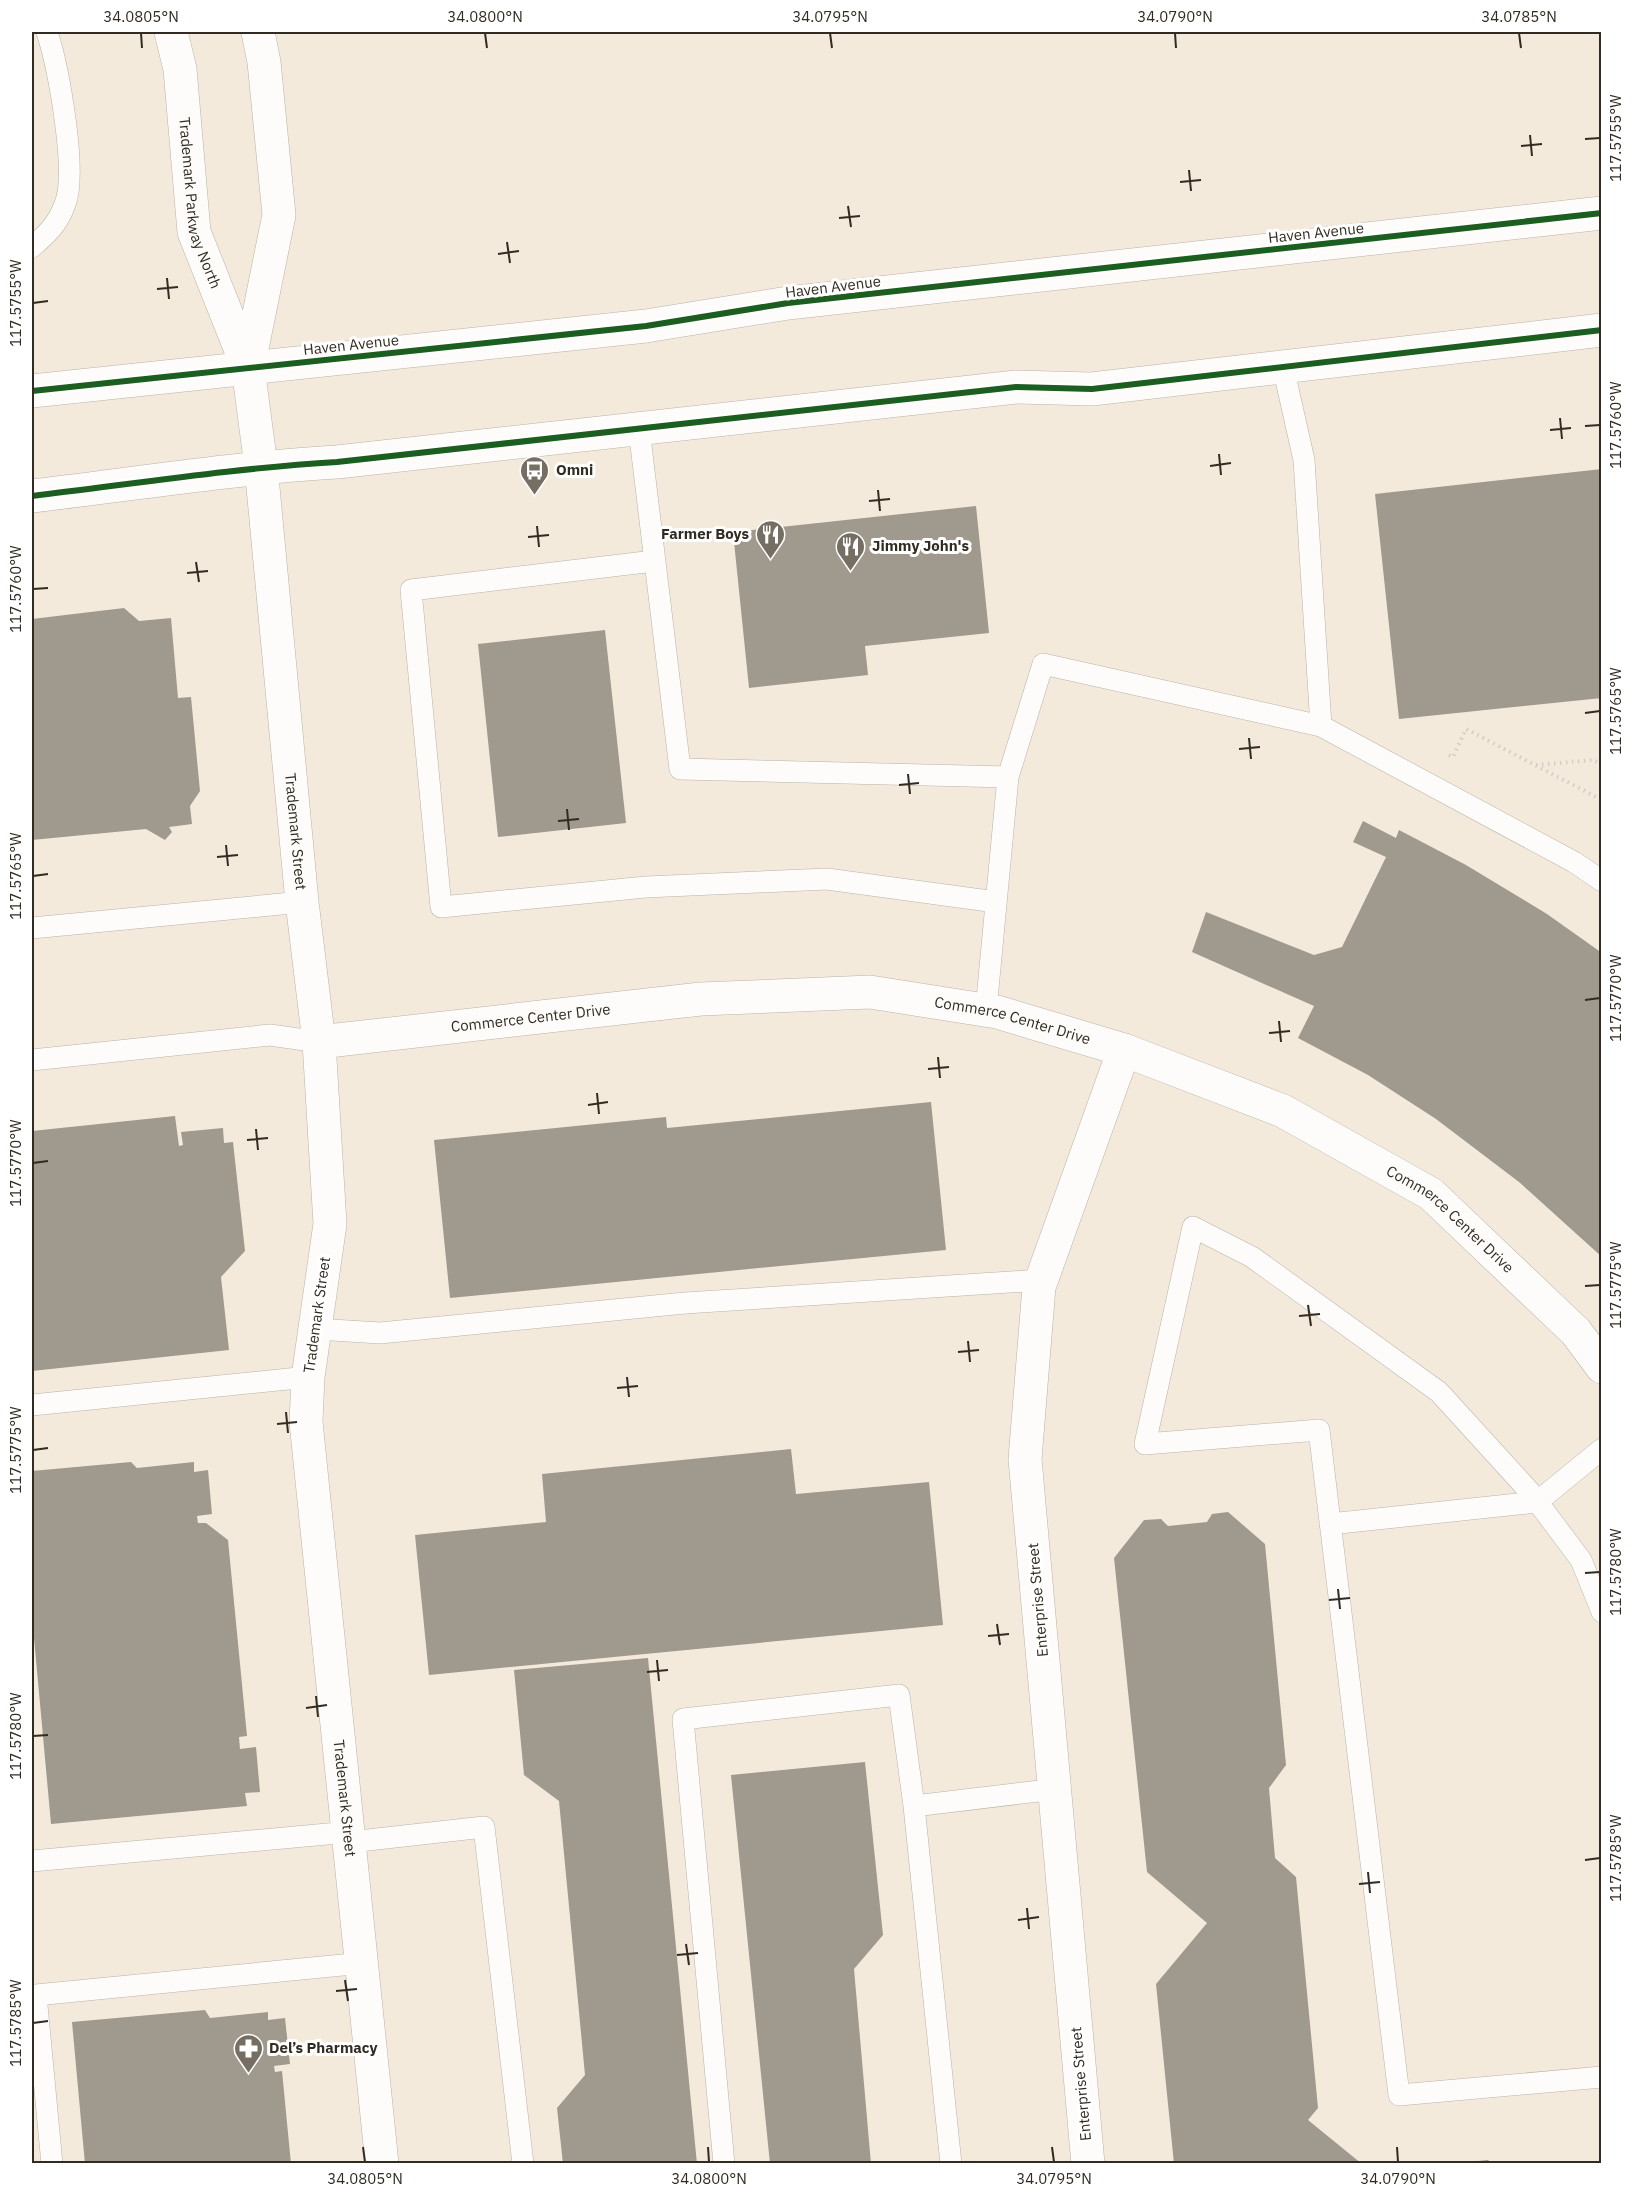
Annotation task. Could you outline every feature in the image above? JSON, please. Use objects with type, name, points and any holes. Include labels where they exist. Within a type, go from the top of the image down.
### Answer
[{"type":"street","name":"Trademark Parkway North","points":[[171,32],[180,69],[194,232],[248,368],[261,466]]},
{"type":"street","name":"Trademark Parkway North","points":[[248,368],[279,215],[264,62],[258,32]]},
{"type":"street","name":"Haven Avenue","points":[[32,391],[636,328],[788,303],[1602,213]]},
{"type":"street","points":[[32,496],[180,479],[261,466],[337,462],[1016,387],[1092,388],[1602,330]]},
{"type":"street","name":"Trademark Street","points":[[261,466],[302,902],[319,1042],[330,1224],[308,1377],[306,1422],[382,2163]]},
{"type":"street","name":"Commerce Center Drive","points":[[319,1042],[713,999],[870,992],[986,1010],[1124,1050],[1283,1111],[1431,1194],[1576,1332],[1602,1367]]},
{"type":"street","name":"Enterprise Street","points":[[1088,2163],[1025,1459],[1042,1280],[1124,1050]]},
{"type":"lane","points":[[32,247],[53,229],[66,203],[70,172],[55,56],[47,32]]},
{"type":"lane","points":[[1283,367],[1304,460],[1321,726]]},
{"type":"lane","points":[[639,429],[680,769],[1008,777]]},
{"type":"lane","points":[[654,561],[411,590],[441,907],[646,887],[827,879],[996,902]]},
{"type":"lane","points":[[986,1010],[1008,777],[1043,664],[1321,726],[1574,862],[1602,881]]},
{"type":"lane","points":[[32,928],[302,902]]},
{"type":"lane","points":[[32,1060],[270,1035],[319,1042]]},
{"type":"lane","points":[[1602,1612],[1581,1560],[1537,1502],[1439,1392],[1252,1257],[1193,1227],[1145,1444],[1319,1430],[1399,2095],[1602,2077]]},
{"type":"lane","points":[[316,1329],[380,1333],[685,1303],[1042,1280]]},
{"type":"lane","points":[[32,1405],[308,1377]]},
{"type":"lane","points":[[1330,1524],[1537,1502],[1602,1449]]},
{"type":"lane","points":[[724,2163],[683,1719],[899,1695],[914,1806],[951,2163]]},
{"type":"lane","points":[[914,1806],[1056,1789]]},
{"type":"lane","points":[[32,1861],[484,1827],[524,2163]]},
{"type":"lane","points":[[52,2163],[36,1995],[363,1963]]},
{"type":"path","points":[[1443,753],[1453,757],[1466,729],[1602,800]]},
{"type":"path","points":[[1535,765],[1593,760],[1602,764]]},
{"type":"building","points":[[1602,469],[1602,698],[1399,719],[1375,494]]},
{"type":"building","points":[[976,506],[989,633],[865,646],[868,675],[749,688],[733,532]]},
{"type":"building","points":[[124,608],[139,621],[171,618],[178,698],[191,697],[200,791],[190,806],[192,824],[169,827],[172,832],[165,840],[146,829],[32,840],[32,619]]},
{"type":"building","points":[[605,630],[626,823],[498,837],[478,644]]},
{"type":"building","points":[[1363,821],[1396,838],[1399,830],[1466,865],[1547,914],[1602,953],[1602,1257],[1519,1182],[1436,1119],[1368,1075],[1298,1038],[1314,1006],[1192,952],[1206,912],[1314,955],[1342,947],[1386,857],[1353,842]]},
{"type":"building","points":[[931,1102],[946,1250],[450,1298],[434,1140],[666,1117],[667,1128]]},
{"type":"building","points":[[175,1116],[179,1146],[183,1145],[181,1132],[223,1128],[224,1143],[233,1142],[245,1251],[221,1277],[229,1350],[32,1371],[32,1131]]},
{"type":"building","points":[[791,1449],[796,1494],[929,1482],[943,1625],[429,1675],[415,1535],[546,1522],[542,1474]]},
{"type":"building","points":[[131,1462],[137,1468],[194,1462],[194,1472],[208,1470],[212,1514],[197,1516],[198,1523],[206,1523],[228,1540],[247,1736],[239,1737],[240,1749],[256,1747],[260,1792],[245,1793],[247,1806],[51,1824],[32,1616],[32,1471]]},
{"type":"building","points":[[1228,1512],[1265,1544],[1286,1765],[1269,1788],[1275,1858],[1296,1877],[1318,2108],[1308,2120],[1362,2164],[1174,2164],[1156,1984],[1207,1923],[1147,1872],[1114,1558],[1144,1520],[1161,1519],[1168,1526],[1207,1522],[1212,1514]]},
{"type":"building","points":[[648,1658],[697,2164],[563,2164],[557,2108],[585,2075],[559,1801],[524,1775],[514,1670]]},
{"type":"building","points":[[865,1762],[883,1935],[854,1969],[871,2164],[770,2164],[731,1775]]},
{"type":"building","points":[[205,2010],[210,2018],[268,2012],[268,2020],[285,2018],[290,2064],[274,2066],[275,2072],[282,2071],[291,2164],[85,2164],[72,2022]]},
{"type":"building","points":[[1488,2160],[1492,2164],[1468,2164],[1468,2162]]},
{"type":"cycle path","points":[[32,391],[646,326],[788,303],[1602,213]]},
{"type":"cycle path","points":[[32,496],[222,472],[337,462],[1016,387],[1092,389],[1602,330]]},
{"type":"place","name":"Omni","points":[[535,496]]},
{"type":"place","name":"Farmer Boys","points":[[770,560]]},
{"type":"place","name":"Jimmy John's","points":[[851,572]]},
{"type":"place","name":"Del’s Pharmacy","points":[[248,2074]]}]
